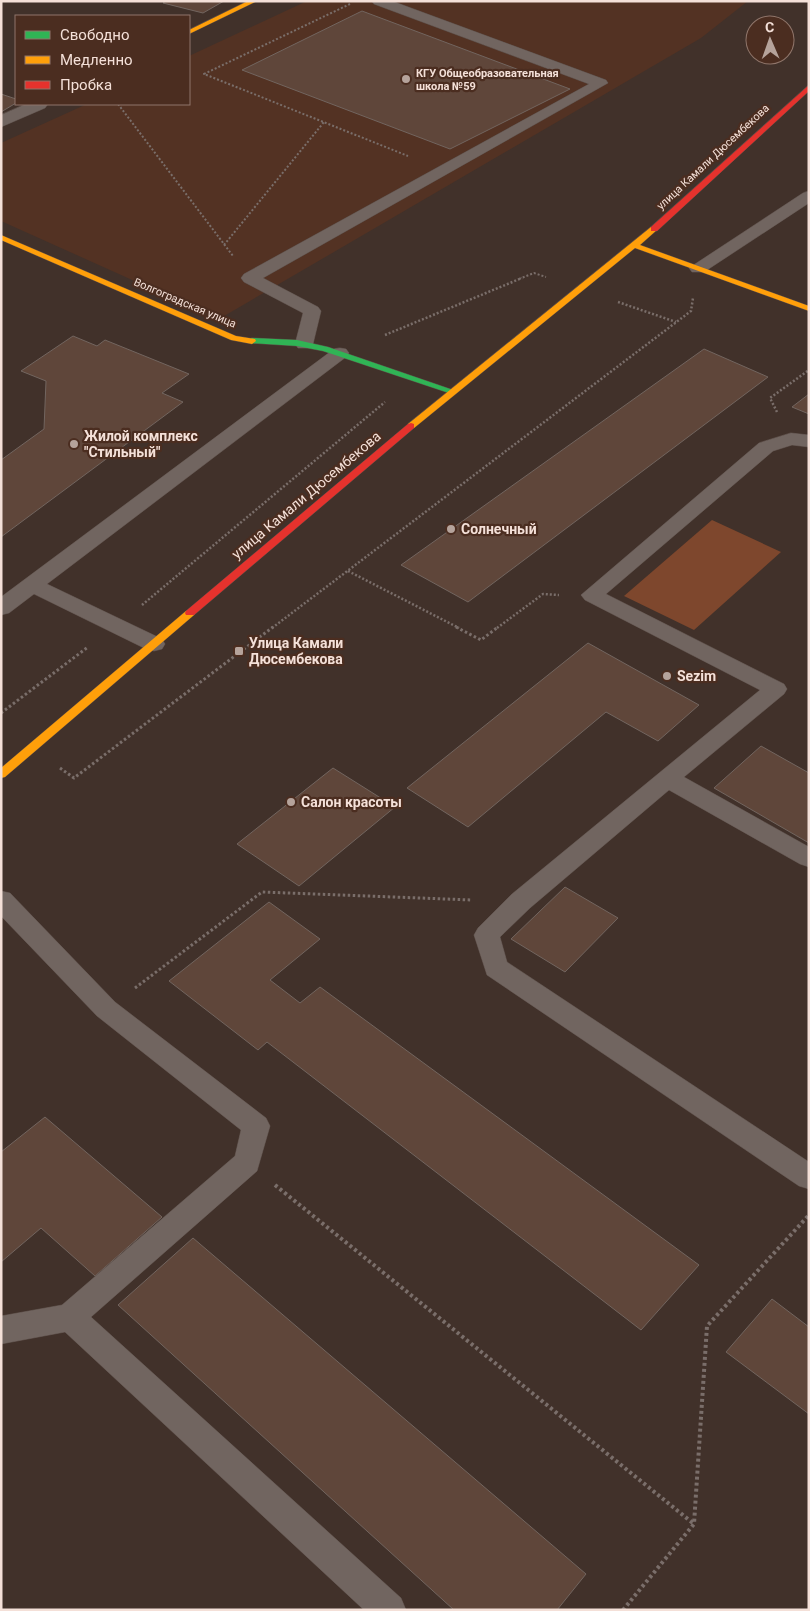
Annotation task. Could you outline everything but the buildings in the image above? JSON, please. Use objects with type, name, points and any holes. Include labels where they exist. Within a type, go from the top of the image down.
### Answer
[{"type":"main road","points":[[190,32],[254,1]]},
{"type":"main road","name":"улица Камали Дюсембекова","points":[[1,774],[452,391],[636,246],[809,87]]},
{"type":"main road","name":"Волгоградская улица","points":[[1,237],[234,338],[255,343],[304,344],[340,353],[452,391]]},
{"type":"main road","points":[[636,246],[809,309]]},
{"type":"street","points":[[1,122],[37,105]]},
{"type":"lane","points":[[250,278],[601,83],[379,1]]},
{"type":"lane","points":[[698,268],[809,196]]},
{"type":"lane","points":[[250,278],[312,311],[304,344]]},
{"type":"lane","points":[[1,608],[340,353]]},
{"type":"lane","points":[[800,440],[766,447],[592,595],[776,689],[521,901],[487,935],[496,968],[809,1177]]},
{"type":"lane","points":[[33,585],[154,644]]},
{"type":"lane","points":[[668,778],[809,858]]},
{"type":"lane","points":[[1,900],[106,1009],[256,1126],[247,1162],[70,1316],[1,1330]]},
{"type":"lane","points":[[70,1316],[389,1610]]},
{"type":"path","points":[[357,1],[204,74],[443,170]]},
{"type":"path","points":[[119,105],[250,278]]},
{"type":"path","points":[[224,245],[324,122]]},
{"type":"path","points":[[74,778],[691,311],[698,268]]},
{"type":"path","points":[[800,440],[770,398],[809,370]]},
{"type":"path","points":[[1,714],[117,626],[414,378]]},
{"type":"path","points":[[348,571],[480,640],[542,594],[592,595]]},
{"type":"path","points":[[106,1009],[262,892],[521,901]]},
{"type":"path","points":[[247,1162],[694,1524]]},
{"type":"path","points":[[623,1610],[694,1524],[707,1326],[809,1215]]},
{"type":"shaded area","points":[[307,1],[748,1],[701,38],[219,319],[1,221],[1,143],[85,105],[190,105],[190,56]]},
{"type":"shaded area","points":[[712,520],[781,552],[694,630],[624,596]]},
{"type":"traffic: fast","points":[[252,341],[297,343],[325,349],[452,391]]},
{"type":"traffic: slow","points":[[190,32],[254,1]]},
{"type":"traffic: slow","points":[[411,426],[654,229]]},
{"type":"traffic: slow","points":[[1,237],[234,338],[252,341]]},
{"type":"traffic: slow","points":[[636,246],[809,309]]},
{"type":"traffic: slow","points":[[1,774],[190,613]]},
{"type":"traffic: jam","points":[[654,229],[809,87]]},
{"type":"traffic: jam","points":[[190,613],[411,426]]},
{"type":"place","name":"КГУ Общеобразовательная школа №59","points":[[406,79]]},
{"type":"place","name":"Жилой комплекс \"Стильный\"","points":[[74,444]]},
{"type":"place","name":"Солнечный","points":[[451,529]]},
{"type":"place","name":"Улица Камали Дюсембекова","points":[[239,651]]},
{"type":"place","name":"Sezim","points":[[667,676]]},
{"type":"place","name":"Салон красоты","points":[[291,802]]}]
